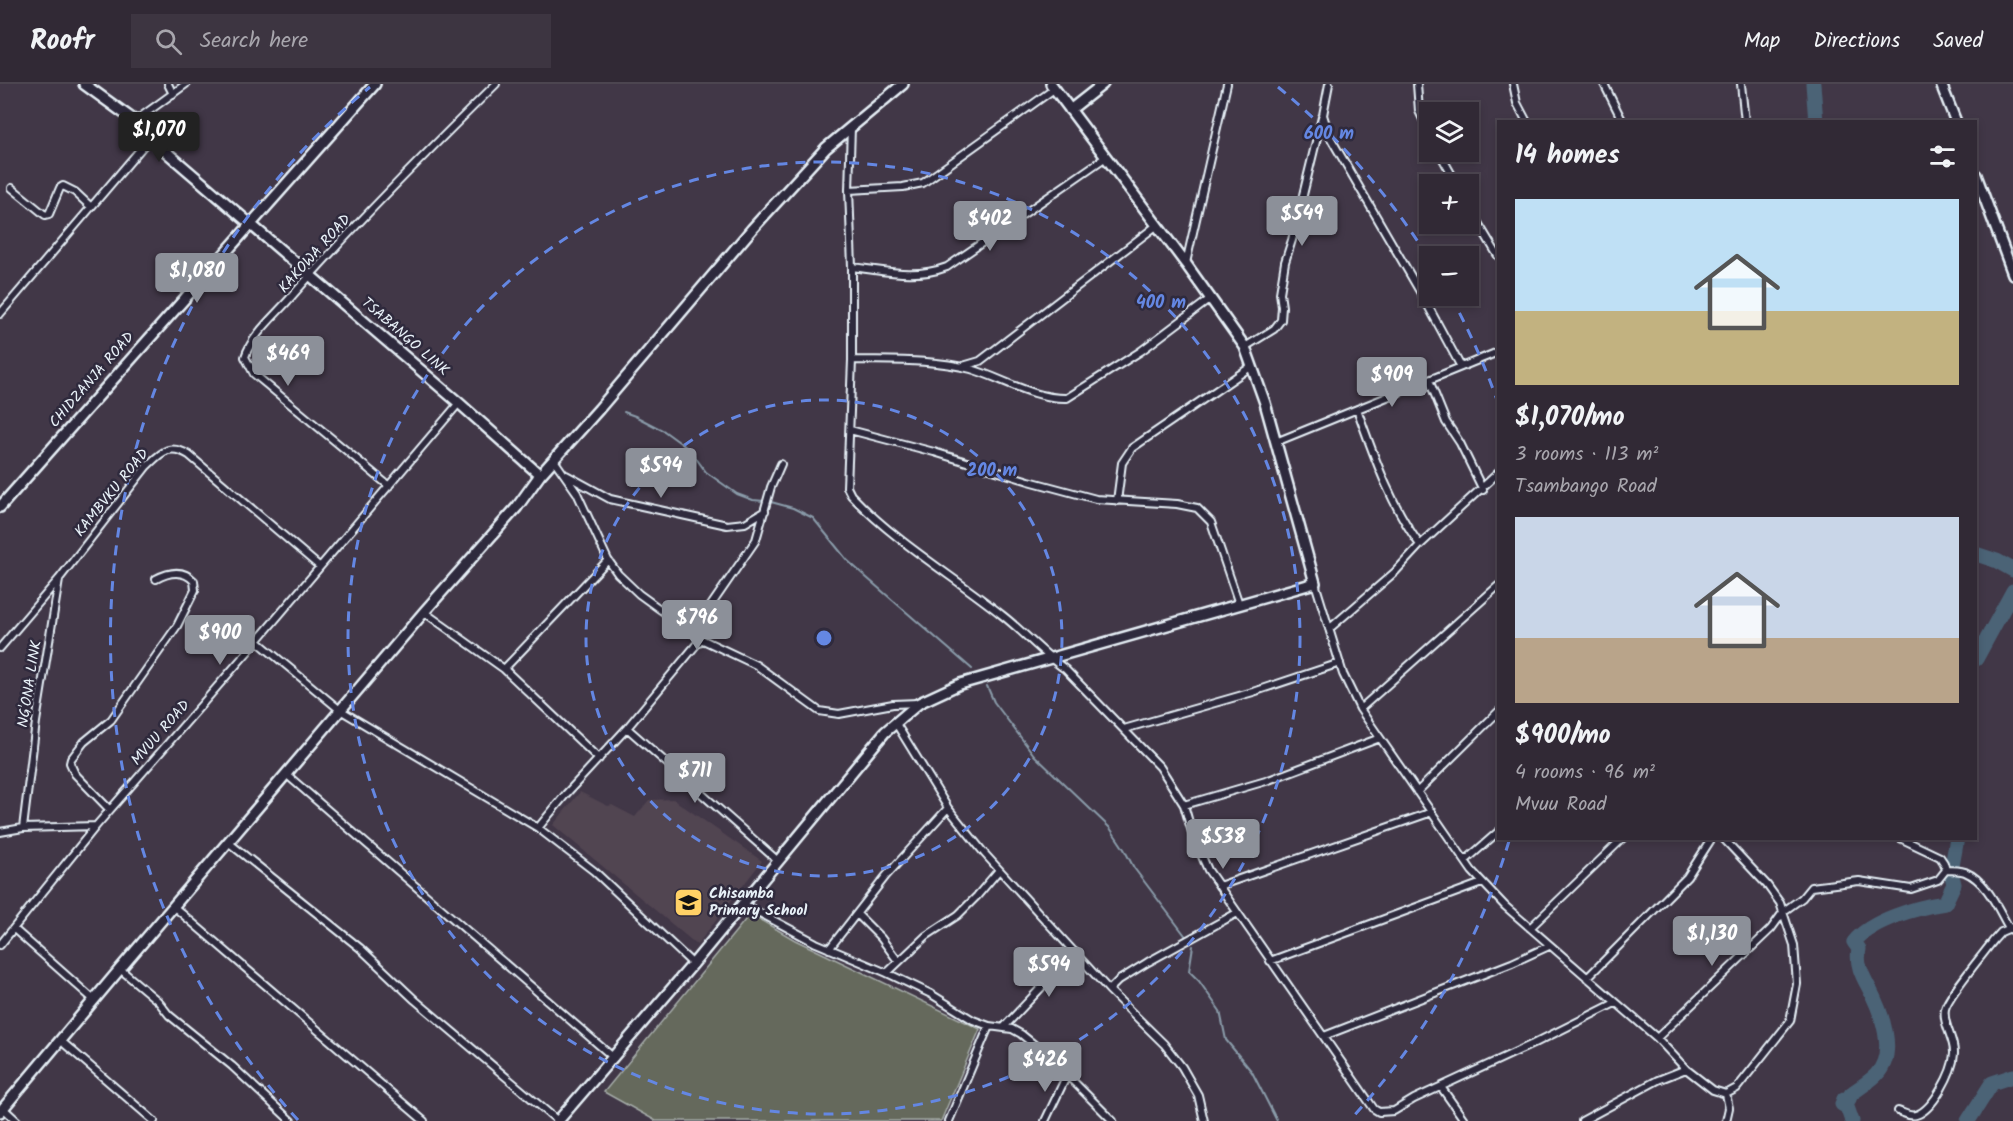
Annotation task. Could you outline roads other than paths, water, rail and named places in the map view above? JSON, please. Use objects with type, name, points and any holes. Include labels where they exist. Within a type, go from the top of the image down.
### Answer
[{"type":"street","name":"TSABANGO LINK","points":[[84,84],[135,121],[150,138],[540,475]]},
{"type":"street","points":[[168,84],[173,94]]},
{"type":"street","points":[[135,121],[186,84]]},
{"type":"street","name":"CHIDZANJA ROAD","points":[[0,507],[375,84]]},
{"type":"street","name":"KAKOWA ROAD","points":[[389,486],[254,374],[245,357],[252,342],[371,209],[496,84]]},
{"type":"street","points":[[17,1121],[2,1110],[340,710],[517,507],[540,475],[752,229],[826,148],[903,84]]},
{"type":"street","points":[[1071,110],[1103,84]]},
{"type":"street","points":[[1186,264],[1227,84]]},
{"type":"street","points":[[1245,347],[1274,329],[1281,320],[1280,293],[1285,262],[1329,84]]},
{"type":"street","points":[[1417,84],[1419,111]]},
{"type":"street","points":[[1513,84],[1517,103],[1526,120]]},
{"type":"street","points":[[1604,84],[1622,120]]},
{"type":"street","points":[[1741,84],[1745,120]]},
{"type":"street","points":[[1941,84],[1955,120]]},
{"type":"street","points":[[849,190],[903,187],[922,183],[1052,86],[1186,264],[1245,347],[1276,442],[1329,629],[1347,684],[1360,709],[1482,884],[1549,946],[1657,1038],[1686,1069],[1713,1090],[1726,1094],[1737,1088],[1786,1027],[1792,1015],[1797,984],[1794,945],[1784,911],[1767,885],[1726,840]]},
{"type":"street","points":[[1323,115],[1330,136],[1436,319],[1461,367]]},
{"type":"street","points":[[851,126],[849,190],[852,360],[847,487],[851,495],[899,538],[1003,615],[1065,669],[1160,767],[1184,806],[1199,853],[1219,886],[1366,1098],[1379,1112],[1394,1111],[1615,1003]]},
{"type":"street","points":[[0,314],[150,138]]},
{"type":"street","points":[[852,267],[916,274],[931,273],[947,267],[1106,157]]},
{"type":"street","points":[[1977,179],[2013,274]]},
{"type":"street","points":[[12,188],[45,215],[49,214],[63,186],[75,192],[91,207]]},
{"type":"street","points":[[1479,224],[1497,254]]},
{"type":"street","points":[[960,367],[980,361],[1156,226]]},
{"type":"street","points":[[852,360],[909,361],[960,367],[1036,393],[1067,398],[1141,351],[1210,298]]},
{"type":"street","points":[[1276,442],[1497,352]]},
{"type":"street","points":[[1117,501],[1122,463],[1132,448],[1252,366]]},
{"type":"street","points":[[1429,380],[1446,422],[1460,443],[1483,490]]},
{"type":"street","name":"MVUU ROAD","points":[[0,945],[96,826],[257,642],[459,403]]},
{"type":"street","points":[[1357,409],[1382,476],[1420,545]]},
{"type":"street","points":[[850,430],[1095,499],[1188,505],[1197,508],[1211,522],[1239,604]]},
{"type":"street","name":"KAMBVKU ROAD","points":[[0,648],[59,579],[147,466],[162,451],[169,449],[189,455],[320,566]]},
{"type":"street","points":[[554,460],[577,493],[608,560],[634,590],[701,639],[756,665],[819,711],[839,714],[893,704],[919,703]]},
{"type":"street","points":[[692,633],[751,549],[761,529],[771,487],[781,464]]},
{"type":"street","points":[[561,471],[610,499],[691,518],[727,525],[753,520],[765,511]]},
{"type":"street","points":[[1329,629],[1395,572],[1420,545],[1483,490],[1497,474]]},
{"type":"street","points":[[504,669],[608,560]]},
{"type":"street","points":[[110,810],[75,774],[70,764],[71,759],[84,742],[105,726],[119,710],[177,626],[195,590],[194,581],[183,573],[168,573],[156,579]]},
{"type":"street","name":"NG'ONA LINK","points":[[23,828],[36,722],[59,579]]},
{"type":"street","points":[[228,842],[360,948],[415,1000],[561,1120],[895,722],[919,703],[960,684],[1315,583]]},
{"type":"street","points":[[1360,709],[1497,587]]},
{"type":"street","points":[[424,612],[504,669],[599,759]]},
{"type":"street","points":[[538,828],[627,728],[701,639]]},
{"type":"street","points":[[257,642],[340,710],[538,828],[594,871],[693,964]]},
{"type":"street","points":[[1124,729],[1253,692],[1340,663]]},
{"type":"street","points":[[1418,792],[1497,713]]},
{"type":"street","points":[[895,722],[948,808],[999,870],[1109,990],[1164,1044],[1182,1066],[1198,1095],[1204,1121]]},
{"type":"street","points":[[627,728],[778,861]]},
{"type":"street","points":[[1184,806],[1266,781],[1380,738]]},
{"type":"street","points":[[286,774],[614,1058]]},
{"type":"street","points":[[829,949],[886,876],[948,808]]},
{"type":"street","points":[[1219,886],[1432,812]]},
{"type":"street","points":[[0,832],[23,828],[96,826]]},
{"type":"street","points":[[1466,860],[1497,833]]},
{"type":"street","points":[[1530,928],[1621,840]]},
{"type":"street","points":[[1587,978],[1687,877],[1711,840]]},
{"type":"street","points":[[1904,840],[1940,857],[1947,870]]},
{"type":"street","points":[[887,973],[926,936],[958,915],[999,870]]},
{"type":"street","points":[[1657,1038],[1771,928],[1784,911],[1815,885],[1859,881],[1911,889],[1938,880],[1947,870]]},
{"type":"street","points":[[1898,1110],[1912,1116],[1918,1114],[1937,1096],[1949,1075],[1954,1056],[1954,1047],[1945,1017],[1947,1002],[1993,940],[2001,932],[2012,928],[1983,886],[1964,871],[1947,870]]},
{"type":"street","points":[[1270,961],[1482,884]]},
{"type":"street","points":[[743,904],[829,949],[931,994],[973,1020],[989,1026],[1012,1029],[1031,1042],[1113,1121]]},
{"type":"street","points":[[173,906],[424,1121]]},
{"type":"street","points":[[1109,990],[1119,980],[1148,962],[1237,913]]},
{"type":"street","points":[[857,914],[881,938],[898,962]]},
{"type":"street","points":[[14,929],[94,1000]]},
{"type":"street","points":[[1324,1036],[1512,963],[1549,946]]},
{"type":"street","points":[[1004,1027],[1075,952]]},
{"type":"street","points":[[120,969],[158,1001],[169,1015],[232,1066],[291,1121]]},
{"type":"street","points":[[949,1121],[989,1026]]},
{"type":"street","points":[[60,1040],[154,1121]]},
{"type":"street","points":[[1582,1121],[1658,1080],[1686,1069]]},
{"type":"street","points":[[1045,1121],[1066,1075]]},
{"type":"street","points":[[1441,1087],[1465,1121]]},
{"type":"street","points":[[1726,1094],[1730,1108],[1726,1121]]},
{"type":"waterway","points":[[1813,84],[1816,120]]},
{"type":"waterway","points":[[624,412],[664,431],[690,450],[706,472],[737,494],[764,501]]},
{"type":"waterway","points":[[771,502],[793,508],[813,518],[847,560],[972,669]]},
{"type":"waterway","points":[[1977,554],[1997,561],[2013,570]]},
{"type":"waterway","points":[[1977,657],[2013,591]]},
{"type":"waterway","points":[[987,686],[994,702],[1034,755],[1110,828],[1134,868],[1187,938]]},
{"type":"waterway","points":[[1852,1121],[1847,1107],[1842,1104],[1844,1099],[1849,1099],[1851,1094],[1876,1075],[1883,1066],[1887,1044],[1882,1020],[1860,969],[1859,949],[1854,942],[1883,921],[1909,911],[1945,903],[1954,884],[1951,872],[1957,840]]},
{"type":"waterway","points":[[1193,946],[1189,971],[1220,1011],[1226,1040],[1252,1072],[1277,1121]]},
{"type":"waterway","points":[[1968,1121],[1992,1083],[2013,1076]]},
{"type":"place","name":"Chisamba Primary School","points":[[688,903]]}]
